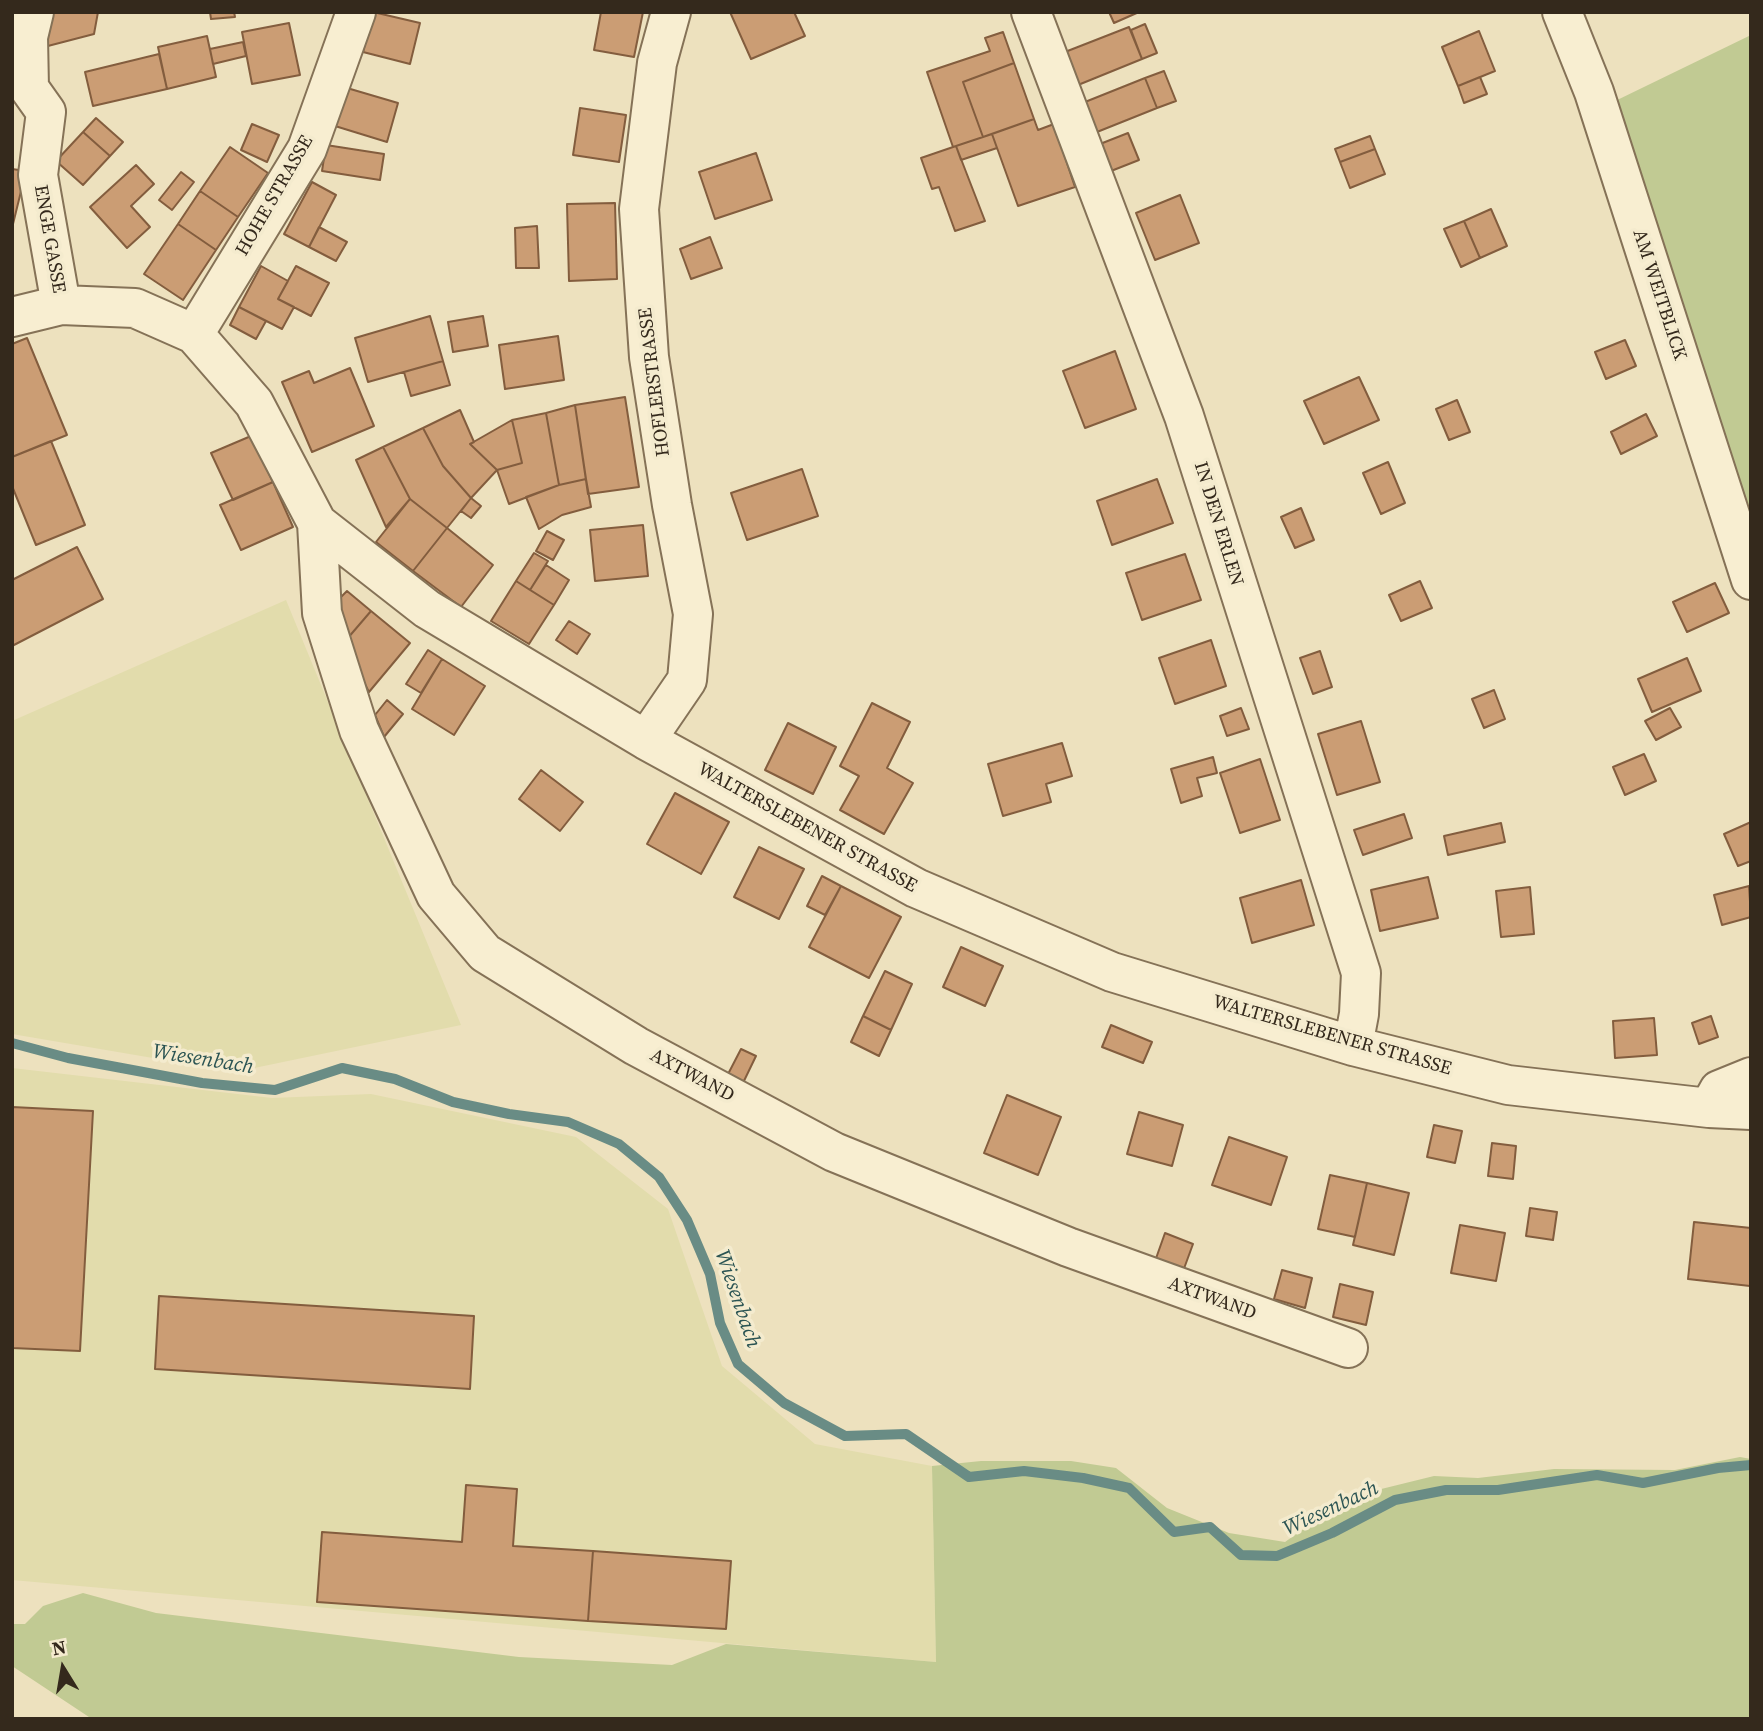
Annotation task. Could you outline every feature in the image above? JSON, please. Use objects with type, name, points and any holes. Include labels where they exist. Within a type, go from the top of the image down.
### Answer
[{"type":"street","name":"ENGE GASSE","points":[[34,12],[28,37],[29,88],[46,112],[38,175],[61,305]]},
{"type":"street","name":"HOHE STRASSE","points":[[194,334],[307,149],[356,12]]},
{"type":"street","name":"HOFLERSTRASSE","points":[[646,740],[687,680],[693,614],[671,505],[649,357],[639,209],[657,63],[671,12]]},
{"type":"street","name":"IN DEN ERLEN","points":[[1031,12],[1184,416],[1361,972],[1359,1014],[1353,1046]]},
{"type":"street","name":"AM WEITBLICK","points":[[1562,12],[1594,92],[1751,580]]},
{"type":"street","name":"WALTERSLEBENER STRASSE","points":[[12,317],[61,305],[135,308],[194,334],[254,403],[317,523],[427,609],[646,740],[916,888],[1112,972],[1353,1046],[1508,1085],[1709,1108],[1751,1110]]},
{"type":"street","name":"AXTWAND","points":[[317,523],[322,613],[359,730],[436,895],[485,953],[636,1046],[834,1152],[1068,1247],[1348,1348]]},
{"type":"street","points":[[1709,1108],[1719,1090],[1751,1077]]},
{"type":"shaded area","points":[[286,600],[461,1025],[235,1072],[12,1034],[12,721]]},
{"type":"shaded area","points":[[12,1068],[272,1098],[371,1094],[576,1137],[668,1209],[722,1366],[815,1444],[932,1466],[936,1662],[12,1580]]},
{"type":"green space","points":[[1751,35],[1751,532],[1611,103]]},
{"type":"green space","points":[[1740,1457],[1751,1459],[1751,1719],[92,1719],[12,1666],[12,1624],[25,1624],[43,1606],[83,1593],[156,1613],[519,1657],[672,1665],[726,1644],[936,1662],[932,1466],[981,1461],[1071,1461],[1116,1468],[1167,1508],[1229,1533],[1285,1542],[1326,1513],[1361,1494],[1434,1476],[1478,1478],[1554,1469],[1675,1470]]},
{"type":"building","points":[[50,12],[98,12],[94,34],[44,47]]},
{"type":"building","points":[[210,12],[234,12],[235,17],[211,19]]},
{"type":"building","points":[[373,12],[420,23],[410,64],[363,52]]},
{"type":"building","points":[[601,12],[643,12],[634,57],[594,50]]},
{"type":"building","points":[[730,12],[794,12],[805,36],[751,59]]},
{"type":"building","points":[[1109,12],[1139,12],[1114,23]]},
{"type":"building","points":[[289,23],[300,75],[252,84],[242,32]]},
{"type":"building","points":[[1145,24],[1157,53],[1142,59],[1131,30]]},
{"type":"building","points":[[1129,27],[1142,59],[1078,85],[1065,52]]},
{"type":"building","points":[[1479,31],[1495,71],[1458,86],[1442,47]]},
{"type":"building","points":[[1003,32],[1014,63],[963,82],[983,137],[953,147],[927,72],[990,51],[985,38]]},
{"type":"building","points":[[207,36],[216,77],[167,89],[158,47]]},
{"type":"building","points":[[243,42],[246,56],[213,64],[210,49]]},
{"type":"building","points":[[159,54],[167,89],[93,106],[85,72]]},
{"type":"building","points":[[1014,63],[1034,119],[983,137],[963,82]]},
{"type":"building","points":[[1164,71],[1176,101],[1157,108],[1145,78]]},
{"type":"building","points":[[1480,77],[1487,94],[1464,103],[1458,86]]},
{"type":"building","points":[[1145,78],[1157,108],[1097,132],[1085,102]]},
{"type":"building","points":[[347,88],[398,103],[387,142],[335,126]]},
{"type":"building","points":[[580,108],[626,115],[619,162],[573,155]]},
{"type":"building","points":[[96,118],[123,142],[110,156],[83,132]]},
{"type":"building","points":[[1034,119],[1038,130],[1054,124],[1075,187],[1018,206],[992,134]]},
{"type":"building","points":[[252,124],[279,135],[267,162],[241,150]]},
{"type":"building","points":[[83,132],[110,156],[83,185],[56,161]]},
{"type":"building","points":[[1128,133],[1139,160],[1111,171],[1100,144]]},
{"type":"building","points":[[992,134],[997,148],[961,160],[956,146]]},
{"type":"building","points":[[1370,136],[1375,149],[1340,162],[1335,149]]},
{"type":"building","points":[[326,145],[384,154],[380,180],[322,171]]},
{"type":"building","points":[[956,146],[985,221],[955,231],[939,187],[932,189],[921,158]]},
{"type":"building","points":[[230,147],[268,173],[238,217],[200,191]]},
{"type":"building","points":[[1375,149],[1385,174],[1350,188],[1340,162]]},
{"type":"building","points":[[756,153],[772,200],[715,219],[699,172]]},
{"type":"building","points":[[136,165],[154,184],[131,206],[150,227],[127,248],[90,207]]},
{"type":"building","points":[[12,169],[26,171],[13,224],[12,224]]},
{"type":"building","points":[[181,172],[194,182],[172,210],[159,200]]},
{"type":"building","points":[[312,182],[336,195],[309,247],[284,234]]},
{"type":"building","points":[[200,191],[238,217],[216,250],[178,224]]},
{"type":"building","points":[[1180,195],[1199,243],[1155,260],[1136,213]]},
{"type":"building","points":[[615,203],[617,279],[569,281],[567,204]]},
{"type":"building","points":[[1491,209],[1507,246],[1480,258],[1464,221]]},
{"type":"building","points":[[1464,221],[1480,258],[1461,267],[1444,229]]},
{"type":"building","points":[[178,224],[216,250],[183,300],[144,274]]},
{"type":"building","points":[[537,226],[539,268],[516,268],[515,228]]},
{"type":"building","points":[[319,227],[347,242],[336,261],[309,247]]},
{"type":"building","points":[[710,237],[722,268],[691,279],[680,249]]},
{"type":"building","points":[[261,266],[288,281],[278,299],[294,307],[282,329],[239,307]]},
{"type":"building","points":[[296,266],[329,283],[311,316],[278,299]]},
{"type":"building","points":[[239,307],[266,321],[256,339],[230,325]]},
{"type":"building","points":[[430,316],[443,361],[368,382],[355,338]]},
{"type":"building","points":[[483,316],[488,346],[453,352],[448,322]]},
{"type":"building","points":[[558,336],[564,380],[505,389],[499,345]]},
{"type":"building","points":[[27,338],[67,435],[12,457],[12,344]]},
{"type":"building","points":[[1625,340],[1636,366],[1606,379],[1595,352]]},
{"type":"building","points":[[1115,351],[1136,409],[1085,428],[1063,371]]},
{"type":"building","points":[[443,361],[450,385],[411,396],[404,372]]},
{"type":"building","points":[[350,368],[374,426],[312,452],[282,382],[309,371],[314,383]]},
{"type":"building","points":[[1359,377],[1379,420],[1324,444],[1304,401]]},
{"type":"building","points":[[625,397],[639,487],[588,494],[575,405]]},
{"type":"building","points":[[1457,400],[1470,432],[1449,440],[1436,409]]},
{"type":"building","points":[[575,405],[586,479],[559,485],[546,413]]},
{"type":"building","points":[[460,410],[474,442],[470,444],[497,470],[471,498],[443,466],[423,428]]},
{"type":"building","points":[[546,413],[559,485],[509,504],[497,470],[522,463],[512,420]]},
{"type":"building","points":[[1646,414],[1657,436],[1621,454],[1611,432]]},
{"type":"building","points":[[512,420],[522,463],[497,470],[470,444]]},
{"type":"building","points":[[423,428],[443,466],[471,498],[447,528],[410,499],[383,447]]},
{"type":"building","points":[[251,436],[273,482],[233,500],[211,453]]},
{"type":"building","points":[[51,441],[85,525],[36,545],[12,486],[12,457]]},
{"type":"building","points":[[383,447],[410,499],[386,527],[356,460]]},
{"type":"building","points":[[1388,462],[1405,503],[1381,514],[1363,473]]},
{"type":"building","points":[[802,469],[818,516],[747,540],[731,493]]},
{"type":"building","points":[[586,479],[591,507],[562,515],[539,529],[526,497]]},
{"type":"building","points":[[1157,479],[1173,523],[1112,545],[1097,501]]},
{"type":"building","points":[[273,482],[293,527],[241,550],[220,505]]},
{"type":"building","points":[[471,498],[481,506],[471,518],[461,511]]},
{"type":"building","points":[[410,499],[447,528],[413,571],[376,542]]},
{"type":"building","points":[[1301,508],[1314,540],[1295,548],[1281,517]]},
{"type":"building","points":[[643,525],[648,576],[595,581],[590,530]]},
{"type":"building","points":[[447,528],[493,565],[461,607],[413,571]]},
{"type":"building","points":[[547,531],[564,540],[553,560],[536,551]]},
{"type":"building","points":[[77,547],[103,599],[12,646],[12,580]]},
{"type":"building","points":[[534,553],[548,561],[530,590],[516,581]]},
{"type":"building","points":[[1185,554],[1201,600],[1142,620],[1126,573]]},
{"type":"building","points":[[546,565],[569,580],[554,605],[530,590]]},
{"type":"building","points":[[516,581],[554,605],[529,644],[491,621]]},
{"type":"building","points":[[1420,581],[1432,608],[1401,621],[1389,595]]},
{"type":"building","points":[[1715,583],[1729,613],[1687,632],[1673,602]]},
{"type":"building","points":[[347,591],[371,611],[347,639],[333,605]]},
{"type":"building","points":[[371,611],[410,643],[369,692],[347,639]]},
{"type":"building","points":[[569,621],[590,634],[577,654],[556,640]]},
{"type":"building","points":[[1211,640],[1226,686],[1175,704],[1159,658]]},
{"type":"building","points":[[428,650],[442,659],[421,693],[406,684]]},
{"type":"building","points":[[1320,651],[1332,687],[1313,694],[1300,658]]},
{"type":"building","points":[[1687,658],[1701,691],[1652,712],[1638,679]]},
{"type":"building","points":[[442,659],[485,686],[454,735],[412,709]]},
{"type":"building","points":[[1494,690],[1505,719],[1484,728],[1472,699]]},
{"type":"building","points":[[387,700],[403,714],[384,737],[375,715]]},
{"type":"building","points":[[872,703],[910,722],[887,768],[913,783],[884,834],[840,810],[859,776],[840,766]]},
{"type":"building","points":[[1241,708],[1249,729],[1227,736],[1220,716]]},
{"type":"building","points":[[1670,708],[1681,727],[1656,740],[1645,721]]},
{"type":"building","points":[[1361,721],[1380,782],[1337,795],[1318,734]]},
{"type":"building","points":[[788,723],[836,747],[813,794],[765,770]]},
{"type":"building","points":[[1062,743],[1072,776],[1046,784],[1051,802],[1003,816],[988,764]]},
{"type":"building","points":[[1644,754],[1656,781],[1625,795],[1613,767]]},
{"type":"building","points":[[1213,757],[1217,773],[1197,778],[1202,796],[1181,803],[1171,769]]},
{"type":"building","points":[[1260,759],[1280,820],[1240,833],[1220,773]]},
{"type":"building","points":[[541,770],[583,802],[560,831],[519,799]]},
{"type":"building","points":[[675,793],[729,822],[701,874],[647,844]]},
{"type":"building","points":[[1404,814],[1412,838],[1363,855],[1354,830]]},
{"type":"building","points":[[1751,822],[1751,861],[1738,866],[1724,834]]},
{"type":"building","points":[[1501,823],[1505,842],[1448,855],[1444,836]]},
{"type":"building","points":[[759,847],[804,869],[779,919],[734,897]]},
{"type":"building","points":[[822,876],[841,886],[825,915],[807,906]]},
{"type":"building","points":[[1428,877],[1438,918],[1380,931],[1371,890]]},
{"type":"building","points":[[1301,880],[1314,925],[1252,943],[1240,898]]},
{"type":"building","points":[[841,886],[901,917],[869,978],[809,947]]},
{"type":"building","points":[[1749,886],[1751,917],[1722,925],[1714,895]]},
{"type":"building","points":[[1530,887],[1534,934],[1501,937],[1496,891]]},
{"type":"building","points":[[961,947],[1003,966],[985,1006],[943,987]]},
{"type":"building","points":[[885,971],[912,984],[891,1030],[863,1016]]},
{"type":"building","points":[[863,1016],[891,1030],[879,1056],[851,1042]]},
{"type":"building","points":[[1711,1016],[1718,1037],[1699,1044],[1692,1023]]},
{"type":"building","points":[[1654,1018],[1657,1055],[1615,1058],[1613,1021]]},
{"type":"building","points":[[1111,1025],[1152,1042],[1143,1063],[1102,1047]]},
{"type":"building","points":[[741,1049],[756,1056],[742,1085],[726,1078]]},
{"type":"building","points":[[1007,1095],[1061,1117],[1038,1175],[984,1153]]},
{"type":"building","points":[[12,1107],[93,1111],[80,1351],[12,1348]]},
{"type":"building","points":[[1139,1112],[1183,1125],[1172,1166],[1127,1154]]},
{"type":"building","points":[[1434,1125],[1462,1131],[1455,1163],[1427,1157]]},
{"type":"building","points":[[1229,1137],[1287,1157],[1271,1205],[1212,1185]]},
{"type":"building","points":[[1492,1143],[1516,1146],[1513,1179],[1488,1176]]},
{"type":"building","points":[[1330,1175],[1367,1183],[1355,1237],[1318,1229]]},
{"type":"building","points":[[1367,1183],[1409,1193],[1394,1255],[1353,1245]]},
{"type":"building","points":[[1530,1208],[1557,1212],[1553,1240],[1526,1236]]},
{"type":"building","points":[[1694,1222],[1751,1228],[1750,1286],[1688,1279]]},
{"type":"building","points":[[1460,1225],[1505,1233],[1496,1281],[1451,1273]]},
{"type":"building","points":[[1165,1233],[1193,1244],[1182,1274],[1154,1264]]},
{"type":"building","points":[[1282,1270],[1312,1278],[1305,1308],[1274,1299]]},
{"type":"building","points":[[1340,1284],[1373,1292],[1366,1325],[1333,1317]]},
{"type":"building","points":[[159,1296],[474,1316],[470,1389],[155,1369]]},
{"type":"building","points":[[466,1485],[517,1489],[513,1546],[593,1551],[588,1621],[317,1602],[322,1532],[462,1542]]},
{"type":"building","points":[[593,1551],[731,1561],[726,1629],[588,1621]]},
{"type":"waterway","name":"Wiesenbach","points":[[12,1043],[68,1058],[202,1083],[275,1090],[342,1068],[395,1079],[453,1102],[509,1114],[568,1122],[619,1144],[659,1177],[687,1220],[710,1274],[720,1323],[738,1364],[784,1403],[845,1436],[906,1434],[969,1477],[1024,1471],[1083,1478],[1129,1488],[1174,1532],[1210,1527],[1241,1555],[1277,1556],[1332,1533],[1395,1500],[1446,1490],[1498,1490],[1597,1475],[1643,1483],[1718,1468],[1751,1465]]}]
